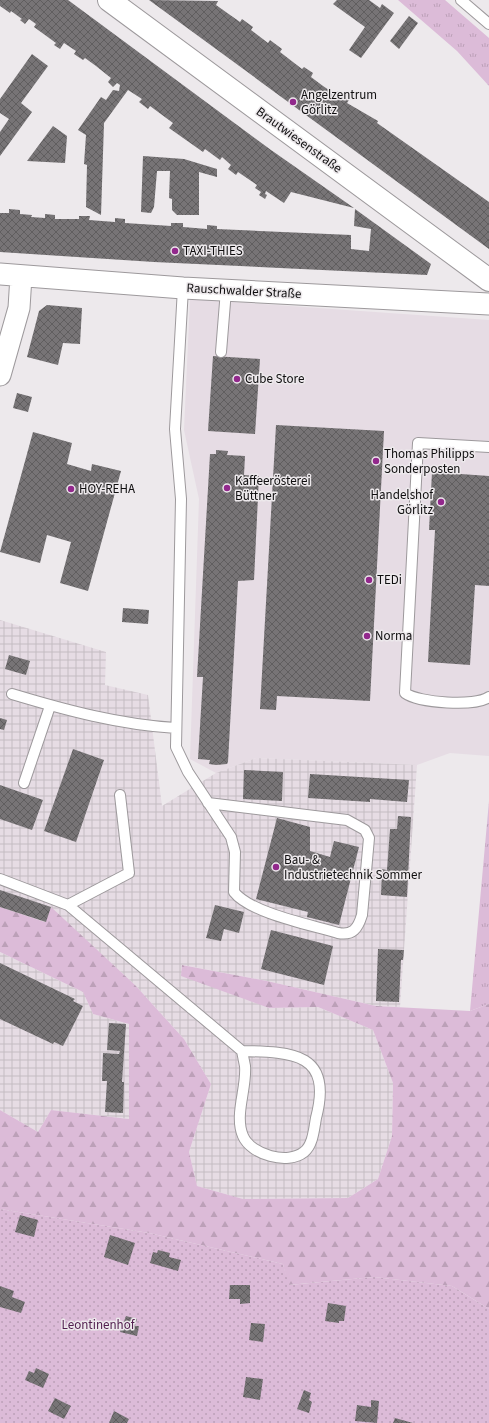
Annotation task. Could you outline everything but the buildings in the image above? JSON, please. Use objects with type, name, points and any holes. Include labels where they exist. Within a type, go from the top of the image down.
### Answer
[{"type":"main road","name":"Brautwiesenstraße","points":[[109,0],[489,280]]},
{"type":"street","name":"Rauschwalder Straße","points":[[0,274],[183,288],[489,304]]},
{"type":"street","points":[[0,375],[19,308],[21,276]]},
{"type":"lane","points":[[461,0],[489,24]]},
{"type":"lane","points":[[183,288],[175,429],[181,499],[176,746],[188,772],[208,803],[231,837],[235,852],[234,892],[238,898],[254,907],[338,934],[346,935],[353,933],[359,925],[362,915],[369,838],[365,830],[347,820],[208,803]]},
{"type":"lane","points":[[221,352],[226,290]]},
{"type":"lane","points":[[489,447],[418,443],[405,693],[417,699],[468,703],[484,700],[489,697]]},
{"type":"lane","points":[[12,694],[50,706],[144,726],[176,728]]},
{"type":"lane","points":[[24,783],[50,706]]},
{"type":"lane","points":[[68,905],[129,873],[120,795]]},
{"type":"lane","points":[[0,879],[68,905],[242,1051],[281,1052],[298,1057],[307,1062],[315,1070],[321,1100],[311,1141],[305,1151],[297,1156],[289,1157],[265,1155],[248,1145],[242,1135],[240,1124],[245,1067],[242,1051]]},
{"type":"shaded area","points":[[190,299],[489,320],[489,756],[450,753],[417,765],[256,758],[216,773],[190,759],[199,499],[184,430]]},
{"type":"shaded area","points":[[0,620],[106,652],[105,685],[148,695],[162,806],[216,773],[256,758],[417,765],[400,1007],[376,1006],[267,981],[183,965],[269,1008],[318,1007],[373,1030],[393,1083],[392,1136],[378,1179],[348,1198],[243,1199],[197,1186],[189,1152],[211,1084],[184,1039],[135,985],[51,908],[46,922],[0,907]]},
{"type":"shaded area","points":[[0,952],[83,992],[93,1014],[129,1024],[129,1119],[51,1110],[38,1132],[0,1110]]},
{"type":"green space","points":[[398,0],[445,0],[489,38],[489,86],[457,51]]},
{"type":"green space","points":[[489,801],[489,1004],[470,1011]]},
{"type":"green space","points":[[0,907],[45,922],[51,907],[135,985],[184,1039],[211,1084],[189,1152],[197,1186],[243,1199],[348,1198],[378,1179],[392,1136],[393,1083],[373,1030],[318,1007],[269,1008],[181,976],[182,965],[267,981],[376,1006],[470,1011],[489,1004],[489,1309],[452,1286],[374,1277],[288,1285],[283,1264],[149,1233],[0,1209],[0,1110],[38,1132],[51,1110],[129,1119],[129,1024],[93,1014],[83,992],[0,952]]},
{"type":"green space","name":"Leontinenhof","points":[[0,1209],[149,1233],[283,1264],[289,1285],[374,1277],[452,1286],[489,1309],[489,1423],[0,1423]]},
{"type":"place","name":"Angelzentrum Görlitz","points":[[293,102]]},
{"type":"place","name":"TAXI-THIES","points":[[175,251]]},
{"type":"place","name":"Cube Store","points":[[237,379]]},
{"type":"place","name":"Thomas Philipps Sonderposten","points":[[376,461]]},
{"type":"place","name":"Kaffeerösterei Büttner","points":[[227,488]]},
{"type":"place","name":"HOY-REHA","points":[[71,489]]},
{"type":"place","name":"Handelshof Görlitz","points":[[441,502]]},
{"type":"place","name":"TEDi","points":[[369,580]]},
{"type":"place","name":"Norma","points":[[367,636]]},
{"type":"place","name":"Bau- & Industrietechnik Sommer","points":[[276,867]]}]
